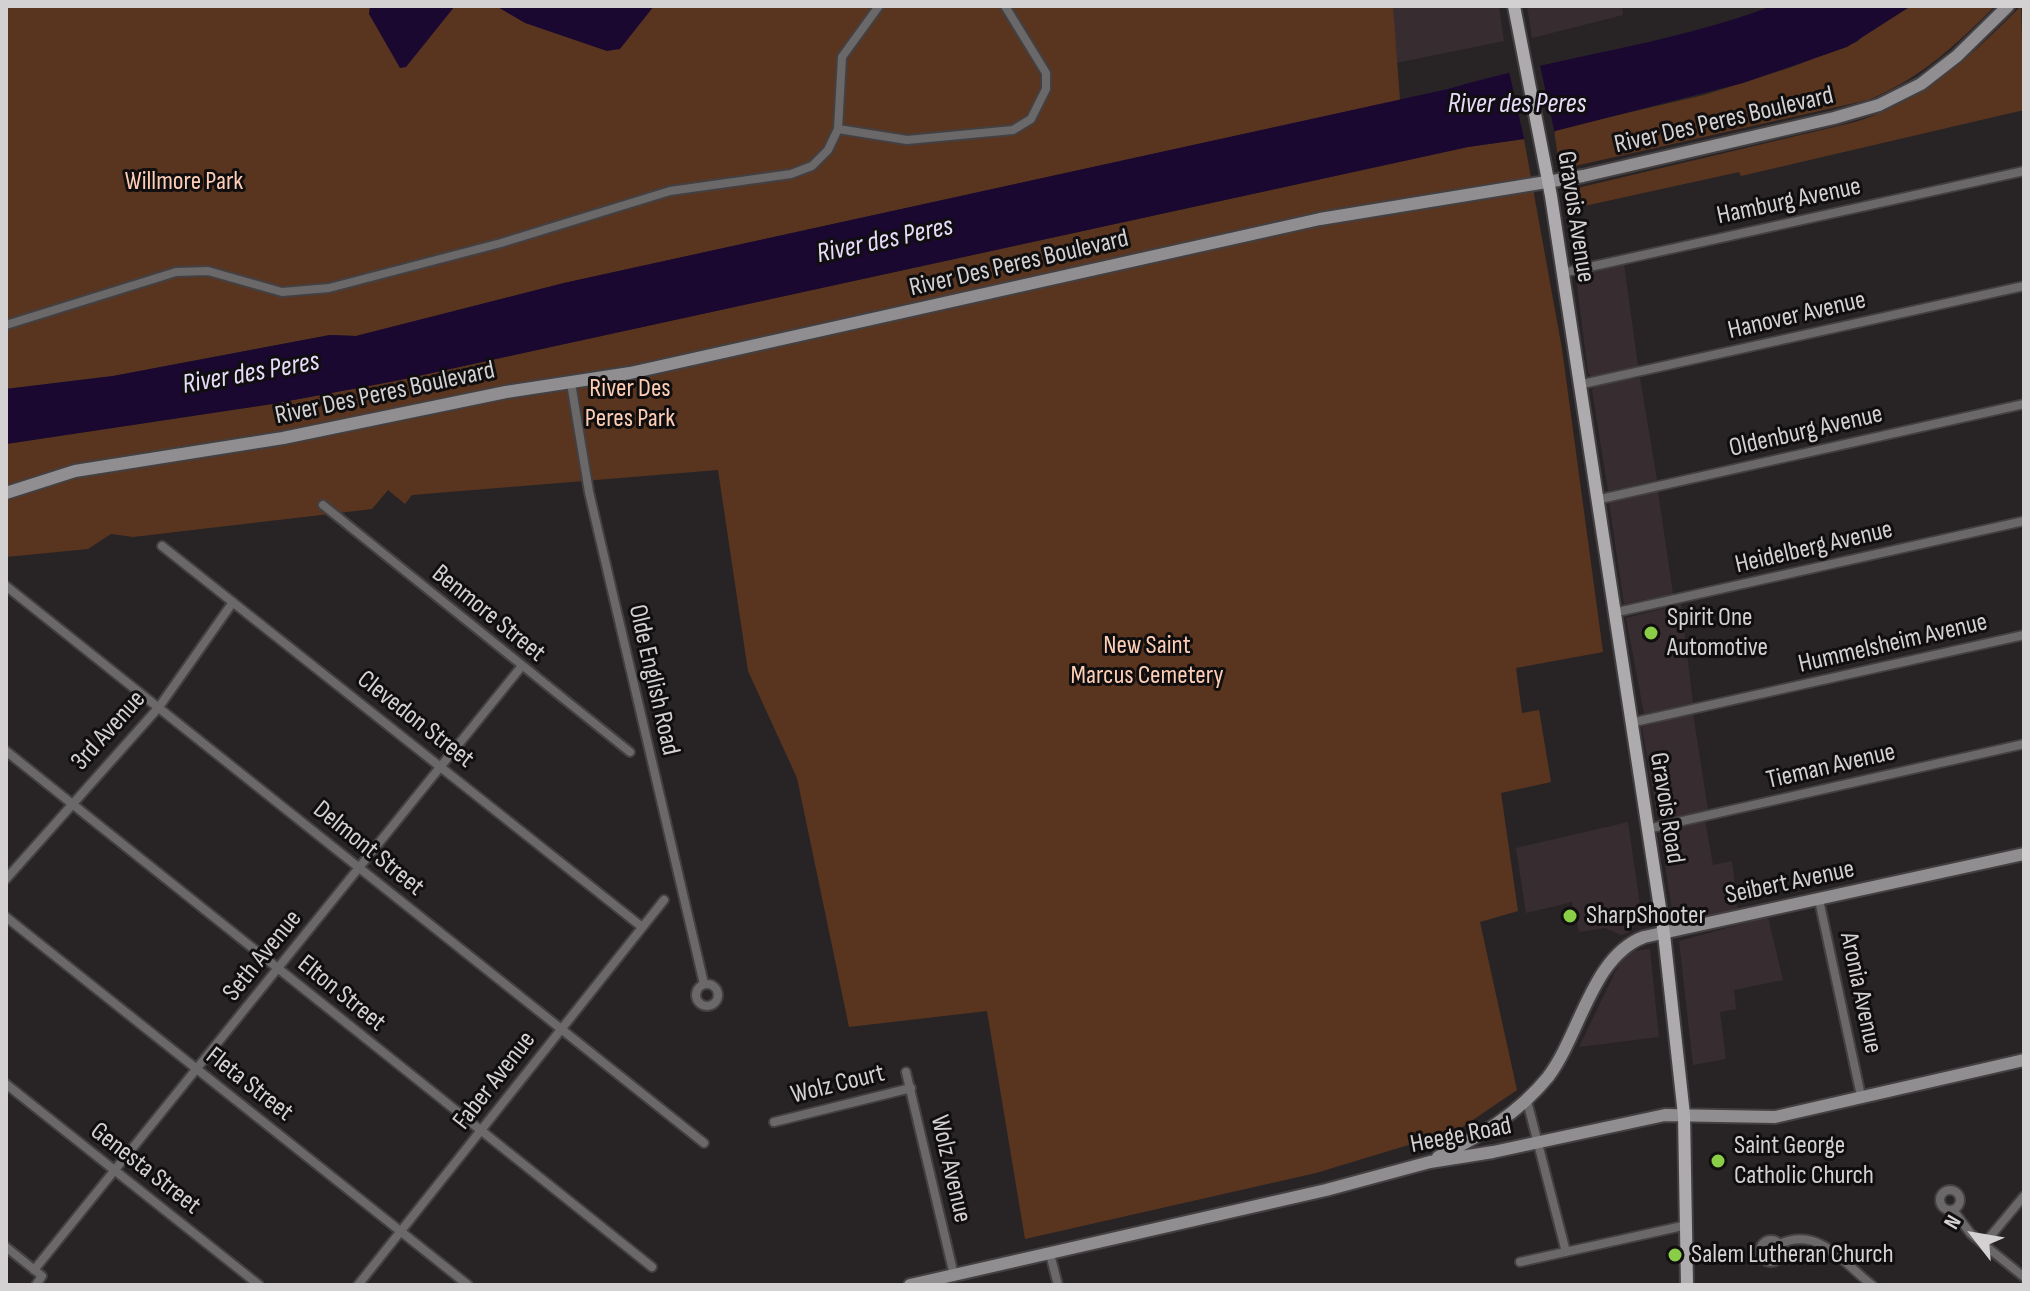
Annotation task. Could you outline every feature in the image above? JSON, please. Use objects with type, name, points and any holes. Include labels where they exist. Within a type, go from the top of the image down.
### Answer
[{"type":"main road","name":"Gravois Avenue","points":[[1514,6],[1548,182],[1572,341]]},
{"type":"main road","name":"River Des Peres Boulevard","points":[[6,493],[75,471],[240,446],[489,395],[571,383],[1355,212],[1548,182],[1834,118],[1879,105],[1921,84],[1946,66],[2008,6]]},
{"type":"main road","name":"Gravois Road","points":[[1572,341],[1664,934],[1684,1115],[1687,1285]]},
{"type":"main road","name":"Seibert Avenue","points":[[1430,1162],[1480,1136],[1527,1101],[1564,1052],[1614,955],[1634,941],[2024,854]]},
{"type":"main road","name":"Heege Road","points":[[910,1285],[1326,1190],[1430,1162],[1665,1115],[1775,1117],[2024,1060]]},
{"type":"street","points":[[6,325],[176,272],[208,271],[282,292],[329,288],[501,243],[670,191],[791,174],[812,166],[828,150],[838,129],[842,57],[879,6]]},
{"type":"street","points":[[838,129],[907,140],[1013,130],[1031,119],[1046,89],[1046,73],[1005,6]]},
{"type":"street","name":"Hamburg Avenue","points":[[1562,273],[2024,171]]},
{"type":"street","name":"Hanover Avenue","points":[[1578,385],[2024,286]]},
{"type":"street","name":"Olde English Road","points":[[571,383],[589,492],[704,984]]},
{"type":"street","name":"Oldenburg Avenue","points":[[1596,500],[2024,404]]},
{"type":"street","name":"Benmore Street","points":[[323,505],[630,752]]},
{"type":"street","name":"Heidelberg Avenue","points":[[1613,613],[2024,521]]},
{"type":"street","name":"Clevedon Street","points":[[162,546],[642,927]]},
{"type":"street","name":"Delmont Street","points":[[6,586],[704,1143]]},
{"type":"street","name":"3rd Avenue","points":[[6,879],[159,707],[233,602]]},
{"type":"street","name":"Hummelsheim Avenue","points":[[1630,723],[2024,635]]},
{"type":"street","name":"Seth Avenue","points":[[34,1270],[521,667]]},
{"type":"street","name":"Tieman Avenue","points":[[1647,829],[2024,744]]},
{"type":"street","name":"Elton Street","points":[[6,751],[652,1267]]},
{"type":"street","name":"Faber Avenue","points":[[358,1285],[664,900]]},
{"type":"street","name":"Aronia Avenue","points":[[1819,900],[1861,1096]]},
{"type":"street","name":"Fleta Street","points":[[6,917],[468,1285]]},
{"type":"street","name":"Wolz Avenue","points":[[906,1072],[954,1275]]},
{"type":"street","name":"Genesta Street","points":[[6,1084],[259,1285]]},
{"type":"street","name":"Wolz Court","points":[[774,1122],[911,1088]]},
{"type":"street","points":[[1527,1101],[1535,1143],[1553,1196],[1566,1252]]},
{"type":"street","points":[[1984,1244],[2024,1196]]},
{"type":"street","points":[[1953,1210],[1984,1244],[2024,1277]]},
{"type":"street","points":[[1520,1262],[1688,1225]]},
{"type":"street","points":[[1780,1244],[1799,1236],[1812,1238],[1872,1285]]},
{"type":"street","points":[[6,1247],[42,1276],[36,1285]]},
{"type":"street","points":[[1050,1254],[1058,1285]]},
{"type":"shaded area","points":[[1393,6],[1499,6],[1504,41],[1396,63]]},
{"type":"shaded area","points":[[1527,6],[1622,6],[1623,15],[1532,38]]},
{"type":"shaded area","points":[[1624,264],[1638,366],[1591,377],[1576,278],[1581,272]]},
{"type":"shaded area","points":[[1640,378],[1657,480],[1608,491],[1592,390],[1597,384]]},
{"type":"shaded area","points":[[1658,491],[1673,594],[1624,604],[1609,502]]},
{"type":"shaded area","points":[[1681,604],[1693,703],[1644,714],[1626,618]]},
{"type":"shaded area","points":[[1693,713],[1708,810],[1663,820],[1657,815],[1642,727]]},
{"type":"shaded area","points":[[1705,820],[1713,865],[1732,861],[1738,913],[1679,922],[1673,917],[1660,833],[1661,830]]},
{"type":"shaded area","points":[[1628,822],[1642,918],[1628,933],[1621,935],[1605,928],[1579,932],[1572,902],[1526,913],[1516,848]]},
{"type":"shaded area","points":[[1768,917],[1783,980],[1734,990],[1736,1009],[1720,1012],[1726,1059],[1693,1065],[1679,941]]},
{"type":"shaded area","points":[[1650,949],[1659,1037],[1579,1047],[1620,962],[1631,951]]},
{"type":"green space","name":"Willmore Park","points":[[6,6],[1393,6],[1400,100],[564,283],[356,336],[330,335],[113,376],[6,389]]},
{"type":"green space","points":[[1911,6],[1995,6],[1936,60],[1887,92],[1868,100],[1566,168],[1559,164],[1554,130],[1704,95],[1792,67],[1857,42],[1869,29]]},
{"type":"green space","points":[[2021,6],[2024,110],[1741,176],[1739,172],[1566,210],[1564,196],[1569,190],[1855,122],[1880,113],[1945,75]]},
{"type":"green space","name":"New Saint Marcus Cemetery","points":[[1524,139],[1562,349],[1603,652],[1516,668],[1522,713],[1539,710],[1551,782],[1501,793],[1518,911],[1480,922],[1517,1090],[1458,1130],[1316,1173],[1025,1239],[987,1011],[849,1027],[797,778],[748,671],[718,470],[412,495],[405,504],[388,490],[372,509],[133,537],[111,534],[88,549],[6,557],[6,444],[272,404],[395,381],[1468,147]]},
{"type":"water","points":[[370,6],[455,6],[406,67],[400,68],[369,14]]},
{"type":"water","points":[[496,6],[654,6],[620,49],[607,51],[525,23]]},
{"type":"water","name":"River des Peres","points":[[1772,6],[1911,6],[1847,47],[1743,83],[1524,139],[1468,147],[395,381],[272,404],[6,444],[6,389],[113,376],[330,335],[356,336],[564,283],[1448,89],[1692,31]]},
{"type":"pier","points":[[1539,61],[1555,134],[1525,143],[1508,67]]},
{"type":"place","name":"Spirit One Automotive","points":[[1651,633]]},
{"type":"place","name":"SharpShooter","points":[[1570,916]]},
{"type":"place","name":"Saint George Catholic Church","points":[[1718,1161]]},
{"type":"place","name":"Salem Lutheran Church","points":[[1675,1255]]},
{"type":"park label","name":"River Des Peres Park","points":[[630,404]]}]
